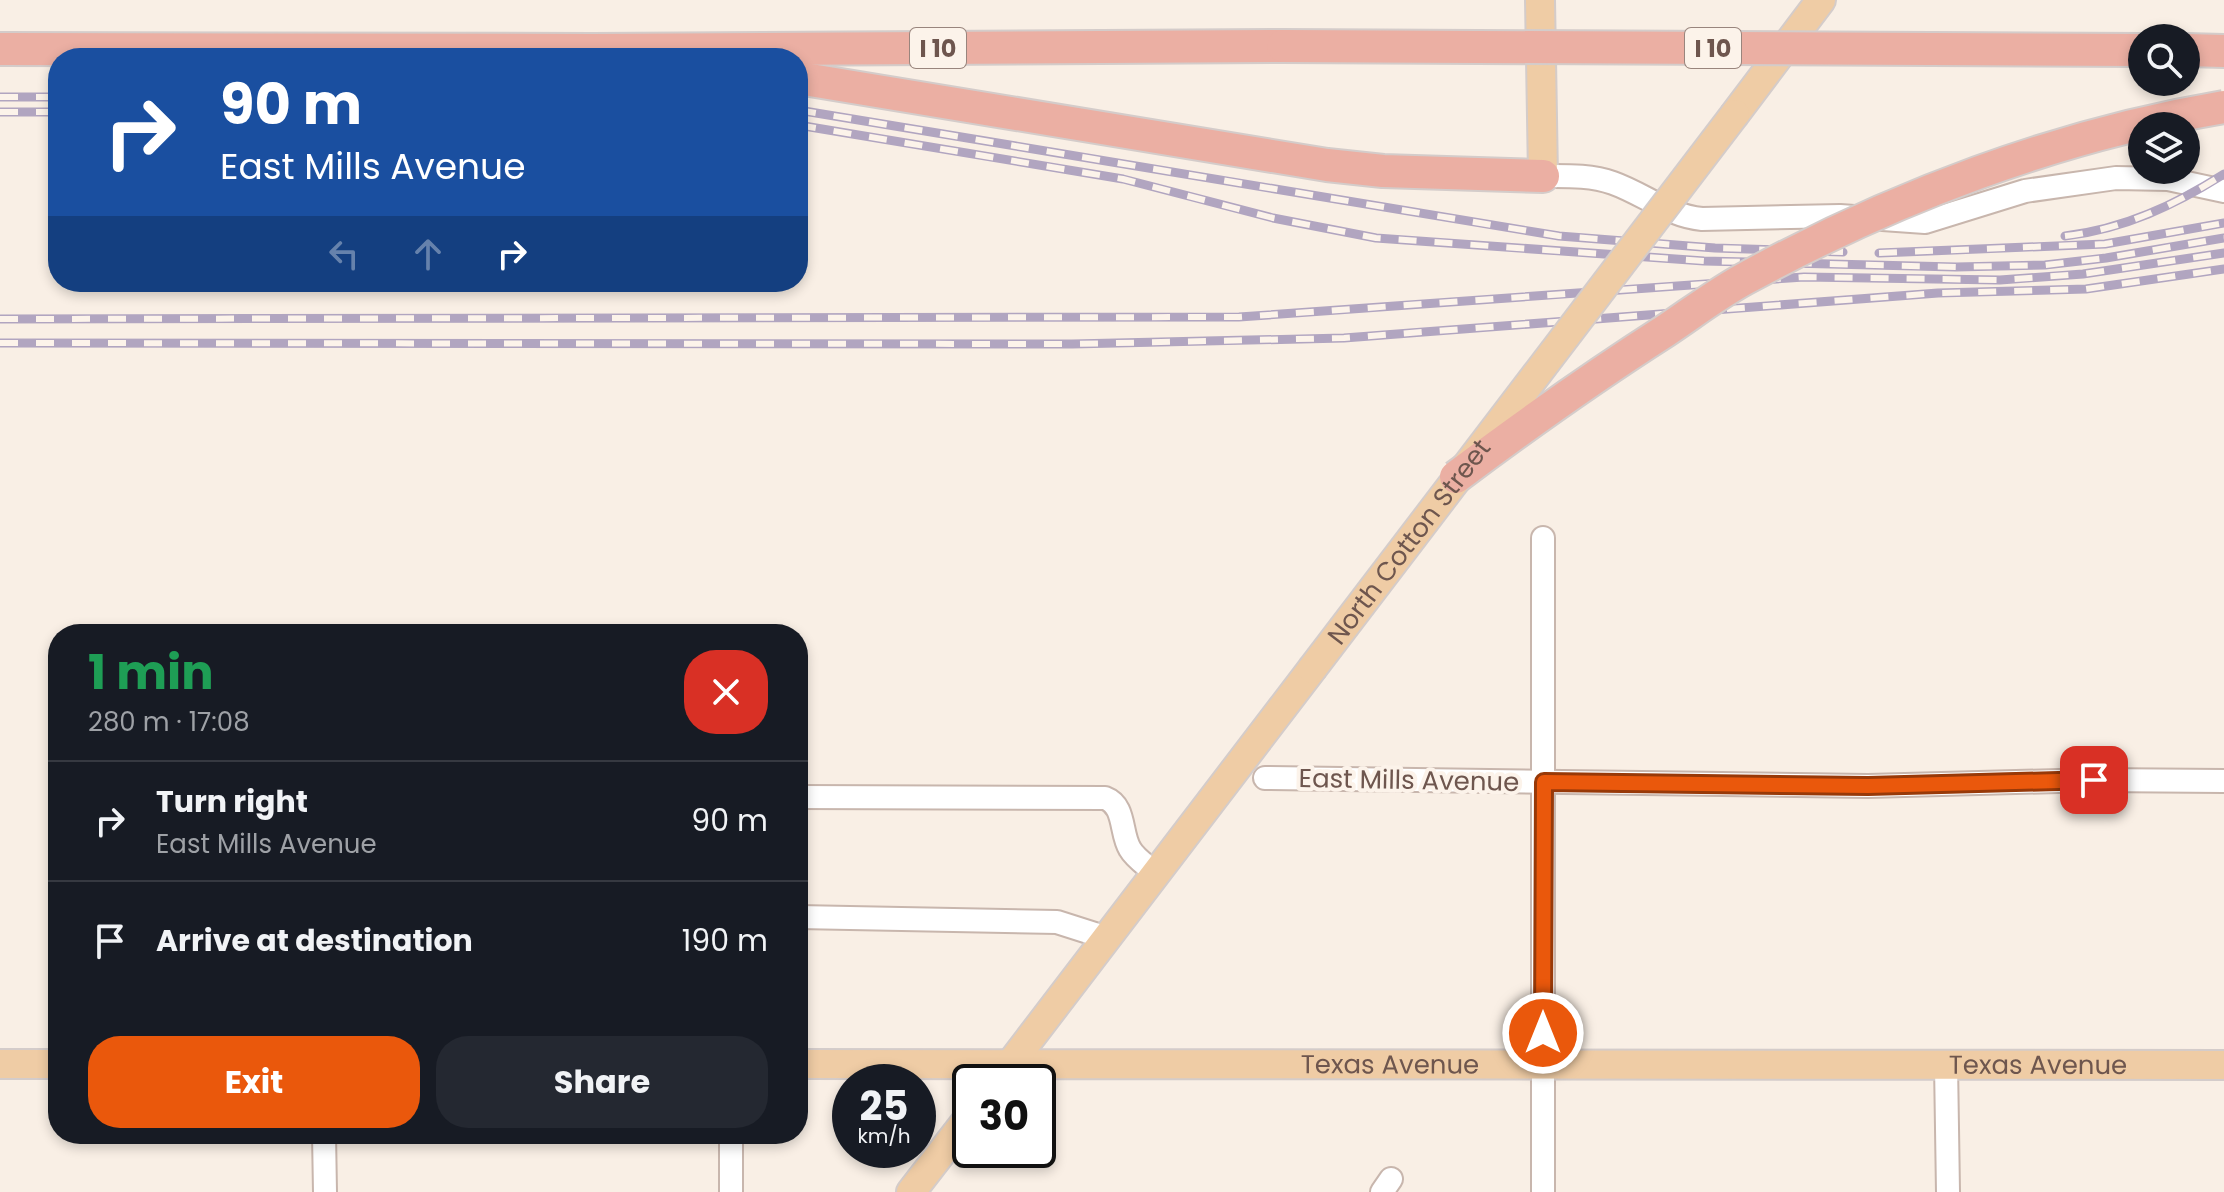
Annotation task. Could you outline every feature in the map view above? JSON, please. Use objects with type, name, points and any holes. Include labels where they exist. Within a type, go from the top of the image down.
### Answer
[{"type":"highway","name":"I 10","points":[[808,49],[1283,46],[2128,50]]},
{"type":"highway","name":"I 10","points":[[0,49],[48,49]]},
{"type":"highway","points":[[2200,50],[2224,51]]},
{"type":"highway","points":[[808,80],[1327,165],[1423,173],[1543,176]]},
{"type":"highway","points":[[1456,477],[1543,412],[1744,279],[1874,212],[1982,172],[2112,132],[2224,107]]},
{"type":"main road","points":[[1540,0],[1543,176]]},
{"type":"main road","name":"North Cotton Street","points":[[1010,1064],[1821,0]]},
{"type":"main road","points":[[0,1064],[48,1064]]},
{"type":"main road","name":"Texas Avenue","points":[[808,1064],[952,1071]]},
{"type":"main road","name":"Texas Avenue","points":[[1056,1072],[1543,1065],[2224,1065]]},
{"type":"main road","points":[[915,1191],[952,1141]]},
{"type":"street","points":[[1543,176],[1613,183],[1679,215],[1702,219],[1840,216],[1925,222],[2025,191],[2116,178],[2168,179],[2224,191]]},
{"type":"street","points":[[1543,538],[1543,1192]]},
{"type":"street","name":"East Mills Avenue","points":[[1265,778],[1868,786],[2094,780],[2224,781]]},
{"type":"street","points":[[808,797],[1105,798],[1114,802],[1118,809],[1128,847],[1154,872]]},
{"type":"street","points":[[808,917],[1057,922],[1104,937]]},
{"type":"street","points":[[1946,1064],[1948,1192]]},
{"type":"street","points":[[324,1144],[325,1192]]},
{"type":"street","points":[[731,1144],[731,1192]]},
{"type":"railway","points":[[0,97],[48,97]]},
{"type":"railway","points":[[0,112],[48,112]]},
{"type":"railway","points":[[808,112],[1559,236],[1715,248],[1843,252]]},
{"type":"railway","points":[[808,127],[1123,179],[1273,218],[1376,238],[1704,261],[1956,267],[2045,265],[2224,238]]},
{"type":"railway","points":[[2065,236],[2108,228],[2148,214],[2224,174]]},
{"type":"railway","points":[[1879,253],[2105,244],[2224,223]]},
{"type":"railway","points":[[0,319],[1239,317],[1804,277],[2000,280],[2083,274],[2224,253]]},
{"type":"railway","points":[[0,343],[1072,344],[1344,338],[1938,293],[2086,289],[2224,269]]},
{"type":"route","points":[[1543,1033],[1544,782],[1938,786],[2094,780]]}]
